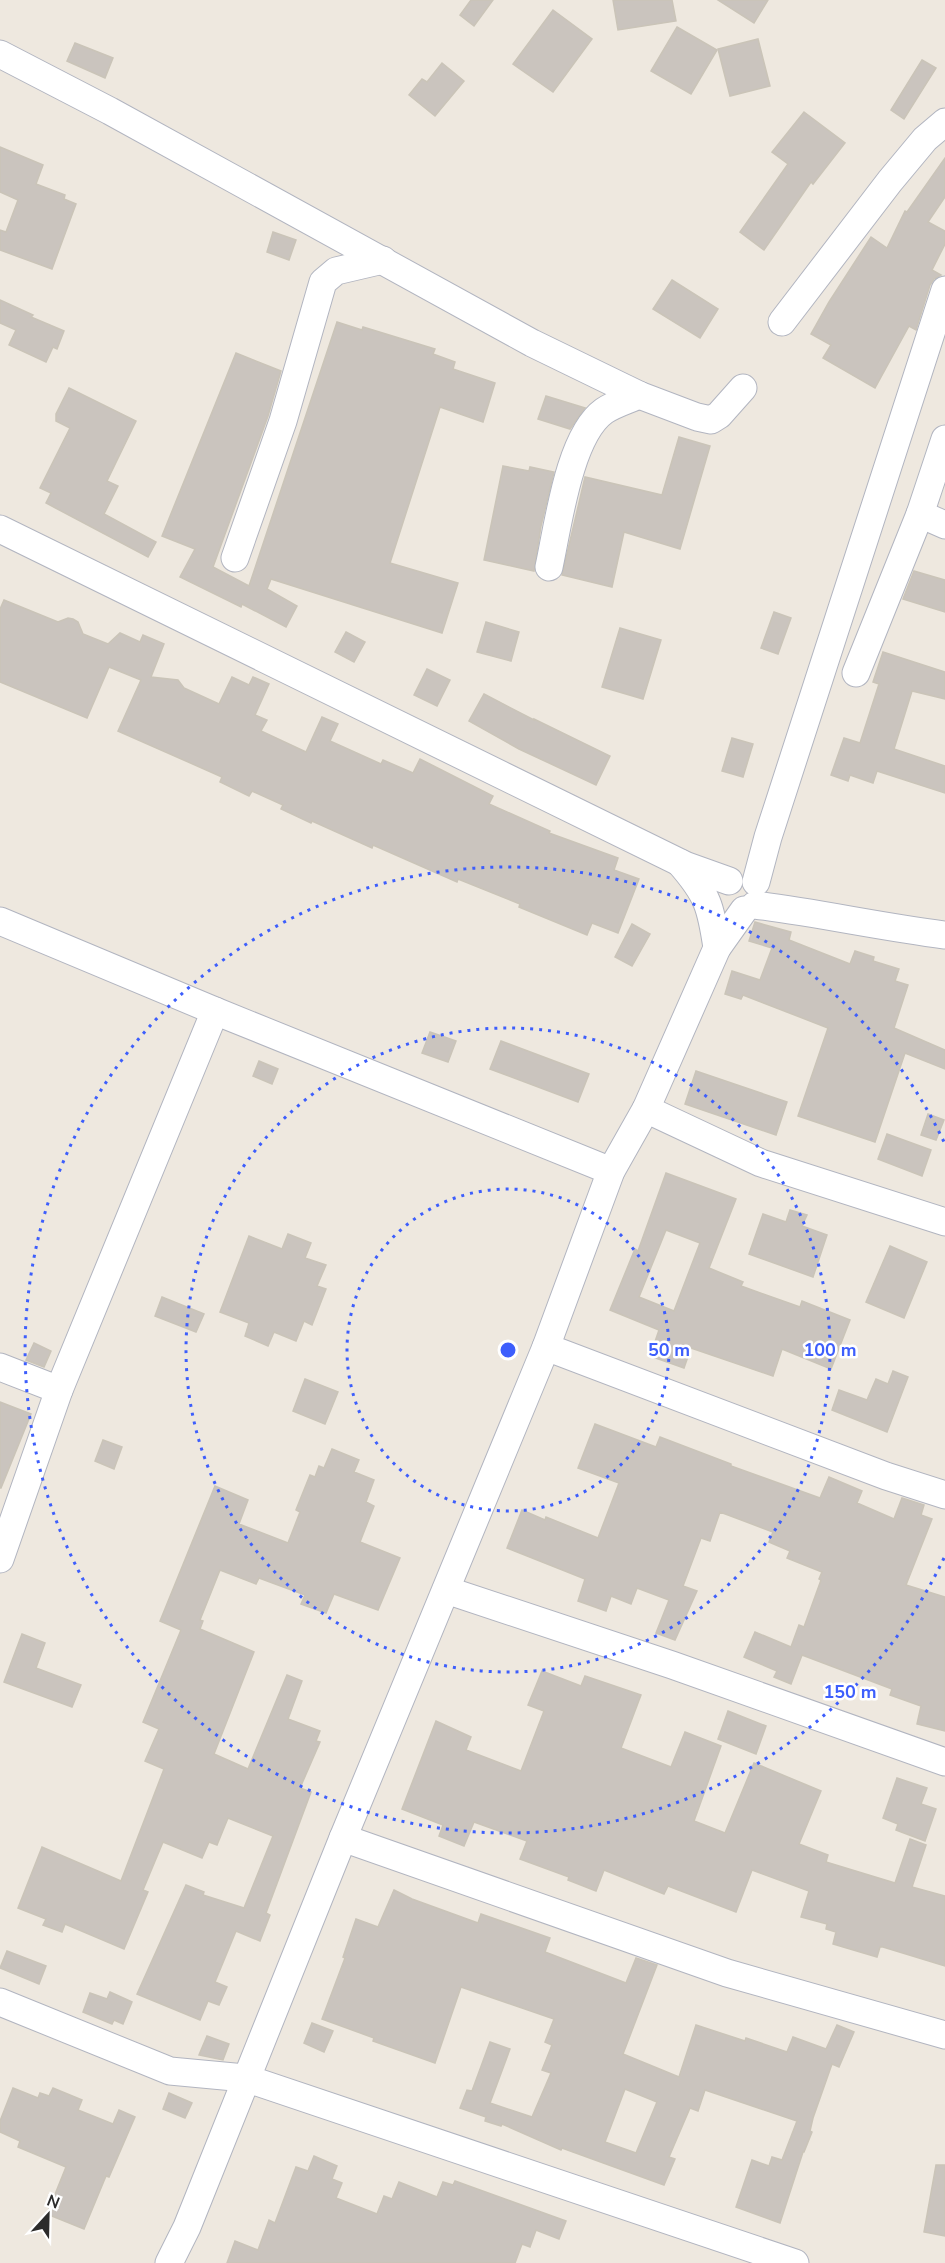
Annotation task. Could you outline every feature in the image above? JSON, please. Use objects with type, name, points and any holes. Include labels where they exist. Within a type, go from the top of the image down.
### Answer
[{"type":"street","points":[[0,54],[111,111],[532,343],[639,395],[711,420],[719,416],[743,388]]},
{"type":"street","points":[[782,322],[890,181],[925,139],[945,122]]},
{"type":"street","points":[[235,558],[283,421],[323,282],[336,271],[382,260]]},
{"type":"street","points":[[169,2263],[187,2227],[245,2078],[546,1347],[611,1171],[646,1109],[768,837],[945,290]]},
{"type":"street","points":[[549,567],[572,463],[586,430],[604,411],[639,395]]},
{"type":"street","points":[[856,673],[920,514],[945,439]]},
{"type":"street","points":[[920,514],[945,525]]},
{"type":"street","points":[[0,529],[743,893],[791,909],[898,929],[945,935]]},
{"type":"street","points":[[683,864],[701,887],[710,905],[718,946]]},
{"type":"street","points":[[0,921],[215,1011],[611,1171]]},
{"type":"street","points":[[0,1559],[59,1390],[215,1011]]},
{"type":"street","points":[[646,1109],[761,1163],[945,1222]]},
{"type":"street","points":[[546,1347],[875,1472],[945,1496]]},
{"type":"street","points":[[0,1367],[59,1390]]},
{"type":"street","points":[[446,1590],[672,1665],[945,1762]]},
{"type":"street","points":[[343,1838],[727,1972],[945,2035]]},
{"type":"street","points":[[0,2002],[170,2071],[245,2078],[795,2263]]},
{"type":"building","points":[[471,0],[493,0],[474,26],[460,15]]},
{"type":"building","points":[[613,0],[672,0],[676,21],[618,30]]},
{"type":"building","points":[[718,0],[768,0],[754,23]]},
{"type":"building","points":[[553,10],[592,39],[553,92],[513,64]]},
{"type":"building","points":[[677,27],[717,50],[691,94],[651,71]]},
{"type":"building","points":[[758,39],[770,86],[730,96],[718,49]]},
{"type":"building","points":[[75,43],[113,58],[105,78],[67,61]]},
{"type":"building","points":[[922,60],[936,68],[904,119],[891,110]]},
{"type":"building","points":[[442,63],[464,81],[435,116],[409,95],[422,79],[427,82]]},
{"type":"building","points":[[804,112],[845,143],[813,184],[811,182],[764,250],[740,232],[788,164],[772,152]]},
{"type":"building","points":[[0,147],[43,165],[36,184],[65,195],[64,199],[76,204],[52,269],[0,250],[0,230],[6,232],[18,200],[0,192]]},
{"type":"building","points":[[945,158],[945,197],[928,222],[945,231],[945,244],[932,270],[941,275],[930,285],[916,330],[909,326],[875,388],[823,358],[831,345],[811,334],[871,237],[887,248],[905,211],[907,212]]},
{"type":"building","points":[[273,232],[296,240],[289,260],[267,252]]},
{"type":"building","points":[[672,280],[718,309],[700,338],[653,309]]},
{"type":"building","points":[[0,300],[64,331],[57,349],[53,347],[46,362],[9,345],[16,330],[0,323]]},
{"type":"building","points":[[337,322],[362,330],[363,327],[435,349],[433,354],[455,362],[453,369],[495,383],[483,422],[440,407],[390,563],[458,583],[442,633],[271,579],[267,589],[297,606],[286,627],[242,604],[241,607],[180,577],[195,549],[162,536],[236,353],[281,371],[268,416],[213,567],[249,586]]},
{"type":"building","points":[[69,388],[136,421],[107,481],[118,486],[104,514],[156,542],[148,557],[46,503],[51,493],[40,488],[70,428],[56,421],[56,414]]},
{"type":"building","points":[[546,396],[585,408],[570,429],[538,419]]},
{"type":"building","points":[[679,437],[710,446],[680,549],[624,532],[612,587],[562,575],[585,477],[662,495]]},
{"type":"building","points":[[503,466],[529,471],[530,467],[554,472],[541,526],[534,571],[484,560]]},
{"type":"building","points":[[914,571],[945,580],[945,612],[903,599]]},
{"type":"building","points":[[4,600],[58,622],[68,618],[73,619],[78,622],[83,634],[108,644],[120,633],[140,642],[143,635],[164,644],[151,677],[178,680],[184,688],[219,704],[232,677],[249,685],[253,677],[269,684],[255,715],[267,720],[261,731],[306,752],[322,717],[338,724],[330,741],[381,764],[383,760],[413,773],[420,759],[493,796],[489,804],[550,831],[549,833],[618,858],[614,870],[639,879],[618,933],[592,923],[587,935],[519,907],[520,904],[458,879],[457,882],[373,845],[372,848],[312,821],[311,823],[281,809],[283,805],[252,791],[249,796],[220,782],[222,777],[118,731],[141,680],[109,667],[87,718],[0,682],[0,609]]},
{"type":"building","points":[[774,612],[791,618],[778,654],[761,648]]},
{"type":"building","points":[[486,622],[519,632],[511,661],[477,652]]},
{"type":"building","points":[[620,628],[661,640],[643,699],[602,687]]},
{"type":"building","points":[[346,632],[365,642],[354,662],[335,652]]},
{"type":"building","points":[[883,652],[945,672],[945,699],[912,691],[894,749],[945,766],[945,793],[877,771],[873,783],[850,775],[848,781],[831,775],[844,738],[860,743],[879,684],[873,682]]},
{"type":"building","points":[[427,669],[450,680],[437,706],[414,695]]},
{"type":"building","points":[[484,694],[610,756],[596,785],[519,749],[469,721]]},
{"type":"building","points":[[732,738],[753,744],[743,777],[722,771]]},
{"type":"building","points":[[755,922],[791,932],[789,940],[850,964],[855,951],[874,957],[873,961],[899,969],[895,981],[908,985],[894,1028],[945,1050],[945,1069],[905,1053],[875,1142],[798,1116],[828,1028],[743,995],[741,999],[725,994],[732,971],[760,980],[772,948],[749,941]]},
{"type":"building","points":[[632,924],[650,934],[632,966],[615,957]]},
{"type":"building","points":[[430,1032],[456,1041],[448,1062],[422,1053]]},
{"type":"building","points":[[501,1041],[589,1074],[578,1102],[490,1069]]},
{"type":"building","points":[[259,1061],[278,1069],[272,1084],[253,1076]]},
{"type":"building","points":[[696,1071],[787,1102],[776,1135],[685,1104]]},
{"type":"building","points":[[928,1114],[944,1120],[936,1140],[921,1135]]},
{"type":"building","points":[[887,1134],[931,1150],[922,1176],[878,1159]]},
{"type":"building","points":[[666,1173],[736,1199],[709,1268],[743,1282],[741,1286],[800,1307],[802,1301],[850,1320],[831,1369],[782,1349],[773,1376],[691,1348],[684,1368],[650,1356],[659,1330],[610,1310],[635,1249],[638,1251]],"holes":[[[666,1230],[700,1243],[674,1311],[639,1297]]]},
{"type":"building","points":[[790,1210],[807,1215],[802,1226],[827,1235],[813,1277],[749,1254],[763,1214],[786,1222]]},
{"type":"building","points":[[288,1234],[311,1243],[305,1258],[326,1265],[317,1286],[326,1289],[312,1325],[304,1321],[296,1341],[274,1332],[268,1346],[245,1336],[249,1323],[220,1312],[249,1236],[282,1249]]},
{"type":"building","points":[[890,1246],[927,1262],[904,1318],[866,1302]]},
{"type":"building","points":[[162,1297],[204,1314],[196,1332],[155,1316]]},
{"type":"building","points":[[34,1343],[51,1351],[44,1367],[26,1360]]},
{"type":"building","points":[[893,1371],[908,1377],[887,1432],[832,1410],[839,1390],[867,1400],[876,1379],[888,1384]]},
{"type":"building","points":[[305,1379],[338,1392],[325,1424],[293,1411]]},
{"type":"building","points":[[0,1402],[31,1414],[1,1488],[0,1488]]},
{"type":"building","points":[[595,1424],[656,1447],[660,1437],[731,1464],[731,1466],[820,1498],[829,1477],[862,1491],[857,1503],[894,1519],[902,1498],[924,1505],[921,1515],[932,1519],[906,1585],[945,1597],[945,1731],[917,1724],[921,1706],[890,1695],[892,1689],[802,1655],[791,1684],[774,1677],[777,1671],[744,1657],[755,1632],[791,1647],[799,1625],[804,1627],[821,1580],[819,1579],[822,1572],[787,1558],[790,1551],[769,1542],[773,1532],[720,1512],[710,1541],[701,1538],[683,1586],[697,1591],[675,1640],[656,1633],[669,1600],[637,1588],[631,1604],[611,1596],[606,1611],[578,1601],[585,1579],[507,1548],[522,1510],[598,1538],[619,1483],[578,1468]]},
{"type":"building","points":[[103,1440],[122,1447],[114,1469],[95,1461]]},
{"type":"building","points":[[332,1449],[359,1460],[354,1472],[374,1480],[366,1502],[374,1506],[360,1542],[400,1558],[378,1610],[334,1594],[326,1613],[301,1604],[305,1595],[259,1578],[256,1584],[220,1570],[200,1620],[203,1621],[200,1629],[254,1652],[214,1754],[248,1769],[287,1675],[302,1681],[288,1719],[320,1731],[316,1741],[320,1742],[300,1788],[311,1792],[266,1913],[270,1915],[260,1941],[236,1931],[215,1982],[227,1987],[219,2005],[208,2001],[200,2020],[137,1994],[186,1885],[204,1892],[203,1895],[244,1908],[273,1836],[228,1818],[217,1845],[209,1842],[202,1858],[163,1842],[143,1890],[148,1892],[124,1949],[65,1924],[62,1932],[43,1925],[46,1919],[18,1908],[42,1847],[121,1881],[164,1769],[145,1761],[159,1729],[143,1722],[181,1630],[160,1621],[215,1486],[248,1500],[239,1524],[288,1543],[300,1512],[296,1510],[310,1475],[315,1477],[319,1466],[324,1468]]},
{"type":"building","points":[[22,1634],[45,1643],[36,1668],[81,1685],[72,1707],[4,1682]]},
{"type":"building","points":[[542,1671],[581,1686],[585,1676],[641,1695],[621,1748],[671,1767],[685,1732],[721,1746],[694,1821],[725,1833],[754,1763],[821,1791],[799,1844],[828,1855],[826,1862],[895,1883],[910,1839],[926,1845],[912,1887],[945,1896],[945,1966],[883,1947],[880,1947],[877,1957],[833,1944],[836,1932],[826,1929],[827,1924],[801,1917],[809,1891],[752,1870],[736,1912],[668,1886],[664,1894],[604,1870],[596,1891],[568,1880],[569,1877],[520,1859],[527,1841],[474,1822],[464,1846],[439,1836],[443,1825],[402,1809],[436,1721],[471,1737],[466,1750],[521,1771],[544,1711],[528,1705]]},
{"type":"building","points":[[728,1711],[766,1726],[756,1754],[718,1739]]},
{"type":"building","points":[[897,1778],[927,1788],[921,1804],[936,1809],[925,1841],[896,1830],[898,1824],[883,1818]]},
{"type":"building","points":[[394,1890],[478,1923],[481,1914],[550,1938],[545,1952],[626,1983],[636,1958],[657,1965],[623,2054],[679,2077],[696,2025],[787,2052],[793,2037],[826,2049],[837,2025],[854,2032],[839,2067],[832,2064],[813,2118],[810,2131],[812,2132],[803,2152],[780,2223],[736,2207],[752,2160],[769,2166],[772,2157],[782,2160],[797,2121],[705,2090],[698,2111],[690,2108],[669,2157],[675,2159],[664,2185],[562,2148],[561,2150],[502,2124],[501,2126],[485,2121],[486,2117],[460,2108],[467,2090],[472,2091],[490,2042],[510,2049],[490,2103],[532,2117],[551,2073],[542,2070],[552,2045],[545,2042],[554,2019],[461,1987],[435,2063],[373,2041],[374,2038],[322,2019],[345,1958],[343,1957],[356,1919],[378,1927]],"holes":[[[625,2089],[657,2102],[636,2153],[605,2142]]]},
{"type":"building","points":[[7,1951],[46,1966],[39,1984],[0,1968]]},
{"type":"building","points":[[110,1992],[132,2002],[123,2024],[114,2020],[112,2024],[83,2012],[90,1993],[107,1999]]},
{"type":"building","points":[[312,2023],[333,2031],[324,2052],[304,2043]]},
{"type":"building","points":[[207,2036],[229,2044],[223,2060],[199,2055]]},
{"type":"building","points":[[13,2088],[38,2098],[40,2093],[49,2096],[53,2088],[82,2100],[78,2110],[113,2124],[119,2110],[135,2117],[109,2177],[106,2176],[84,2229],[47,2214],[66,2167],[18,2147],[20,2141],[0,2132],[0,2121]]},
{"type":"building","points":[[169,2093],[192,2103],[185,2118],[163,2109]]},
{"type":"building","points":[[314,2156],[337,2166],[332,2179],[342,2183],[336,2198],[377,2214],[384,2196],[392,2199],[399,2182],[437,2197],[443,2182],[453,2185],[455,2181],[566,2221],[559,2239],[536,2230],[530,2247],[522,2244],[515,2263],[227,2263],[235,2241],[258,2250],[269,2220],[275,2223],[296,2167],[308,2171]]},
{"type":"building","points":[[936,2165],[945,2165],[945,2236],[924,2232]]}]
